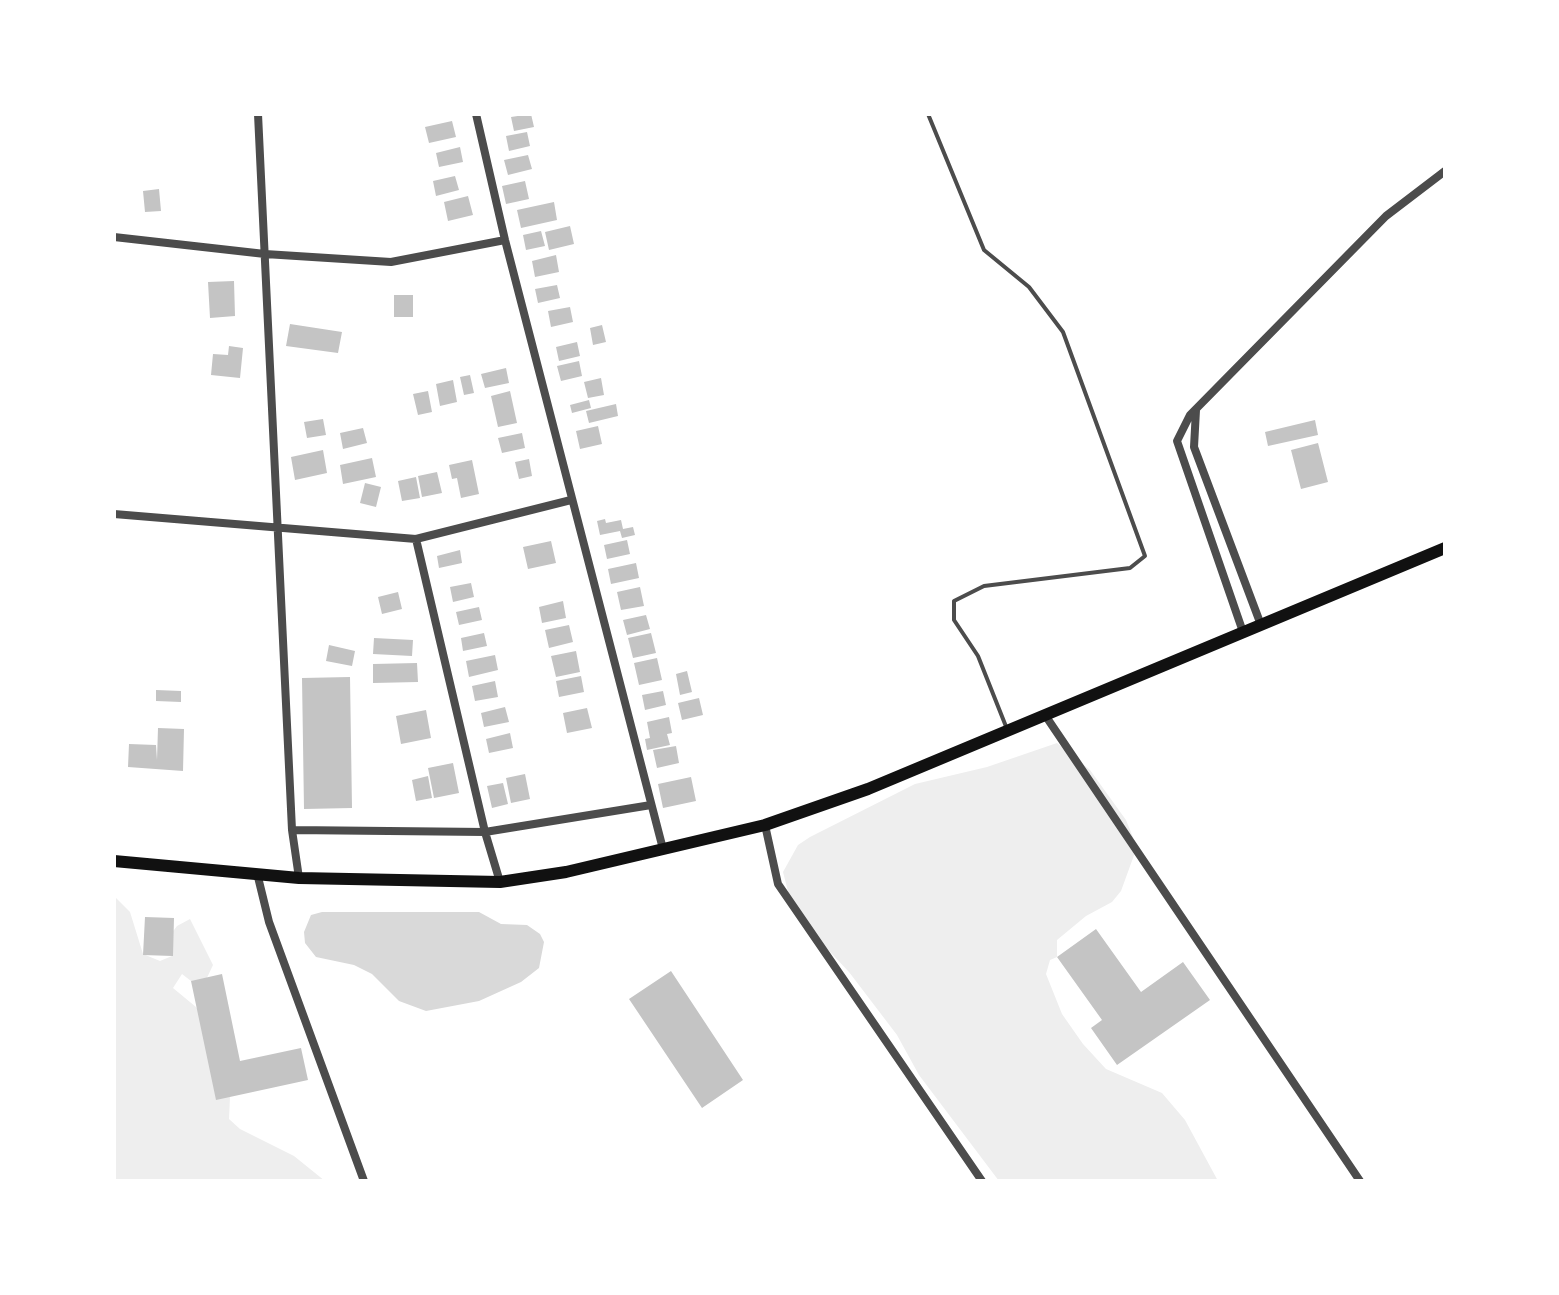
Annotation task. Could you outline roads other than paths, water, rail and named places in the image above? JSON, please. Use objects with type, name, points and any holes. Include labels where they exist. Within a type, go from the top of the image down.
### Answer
[{"type":"main road","points":[[114,861],[299,878],[500,882],[566,872],[765,825],[868,789],[1445,548]]},
{"type":"street","points":[[258,114],[292,830],[299,878]]},
{"type":"street","points":[[476,114],[571,500],[663,849]]},
{"type":"street","points":[[1243,632],[1181,460],[1177,441],[1196,409],[1386,216],[1445,171]]},
{"type":"street","points":[[114,237],[265,254],[391,262],[505,240]]},
{"type":"street","points":[[1196,409],[1194,447],[1261,625]]},
{"type":"street","points":[[114,514],[416,539],[571,500]]},
{"type":"street","points":[[416,539],[485,832],[500,882]]},
{"type":"street","points":[[1045,715],[1360,1181]]},
{"type":"street","points":[[292,830],[485,832],[651,805]]},
{"type":"street","points":[[765,825],[778,884],[982,1181]]},
{"type":"street","points":[[257,873],[269,922],[364,1181]]},
{"type":"lane","points":[[928,114],[984,250],[1029,287],[1063,332],[1145,556],[1130,568],[984,586],[954,601],[954,620],[978,656],[1007,731]]}]
